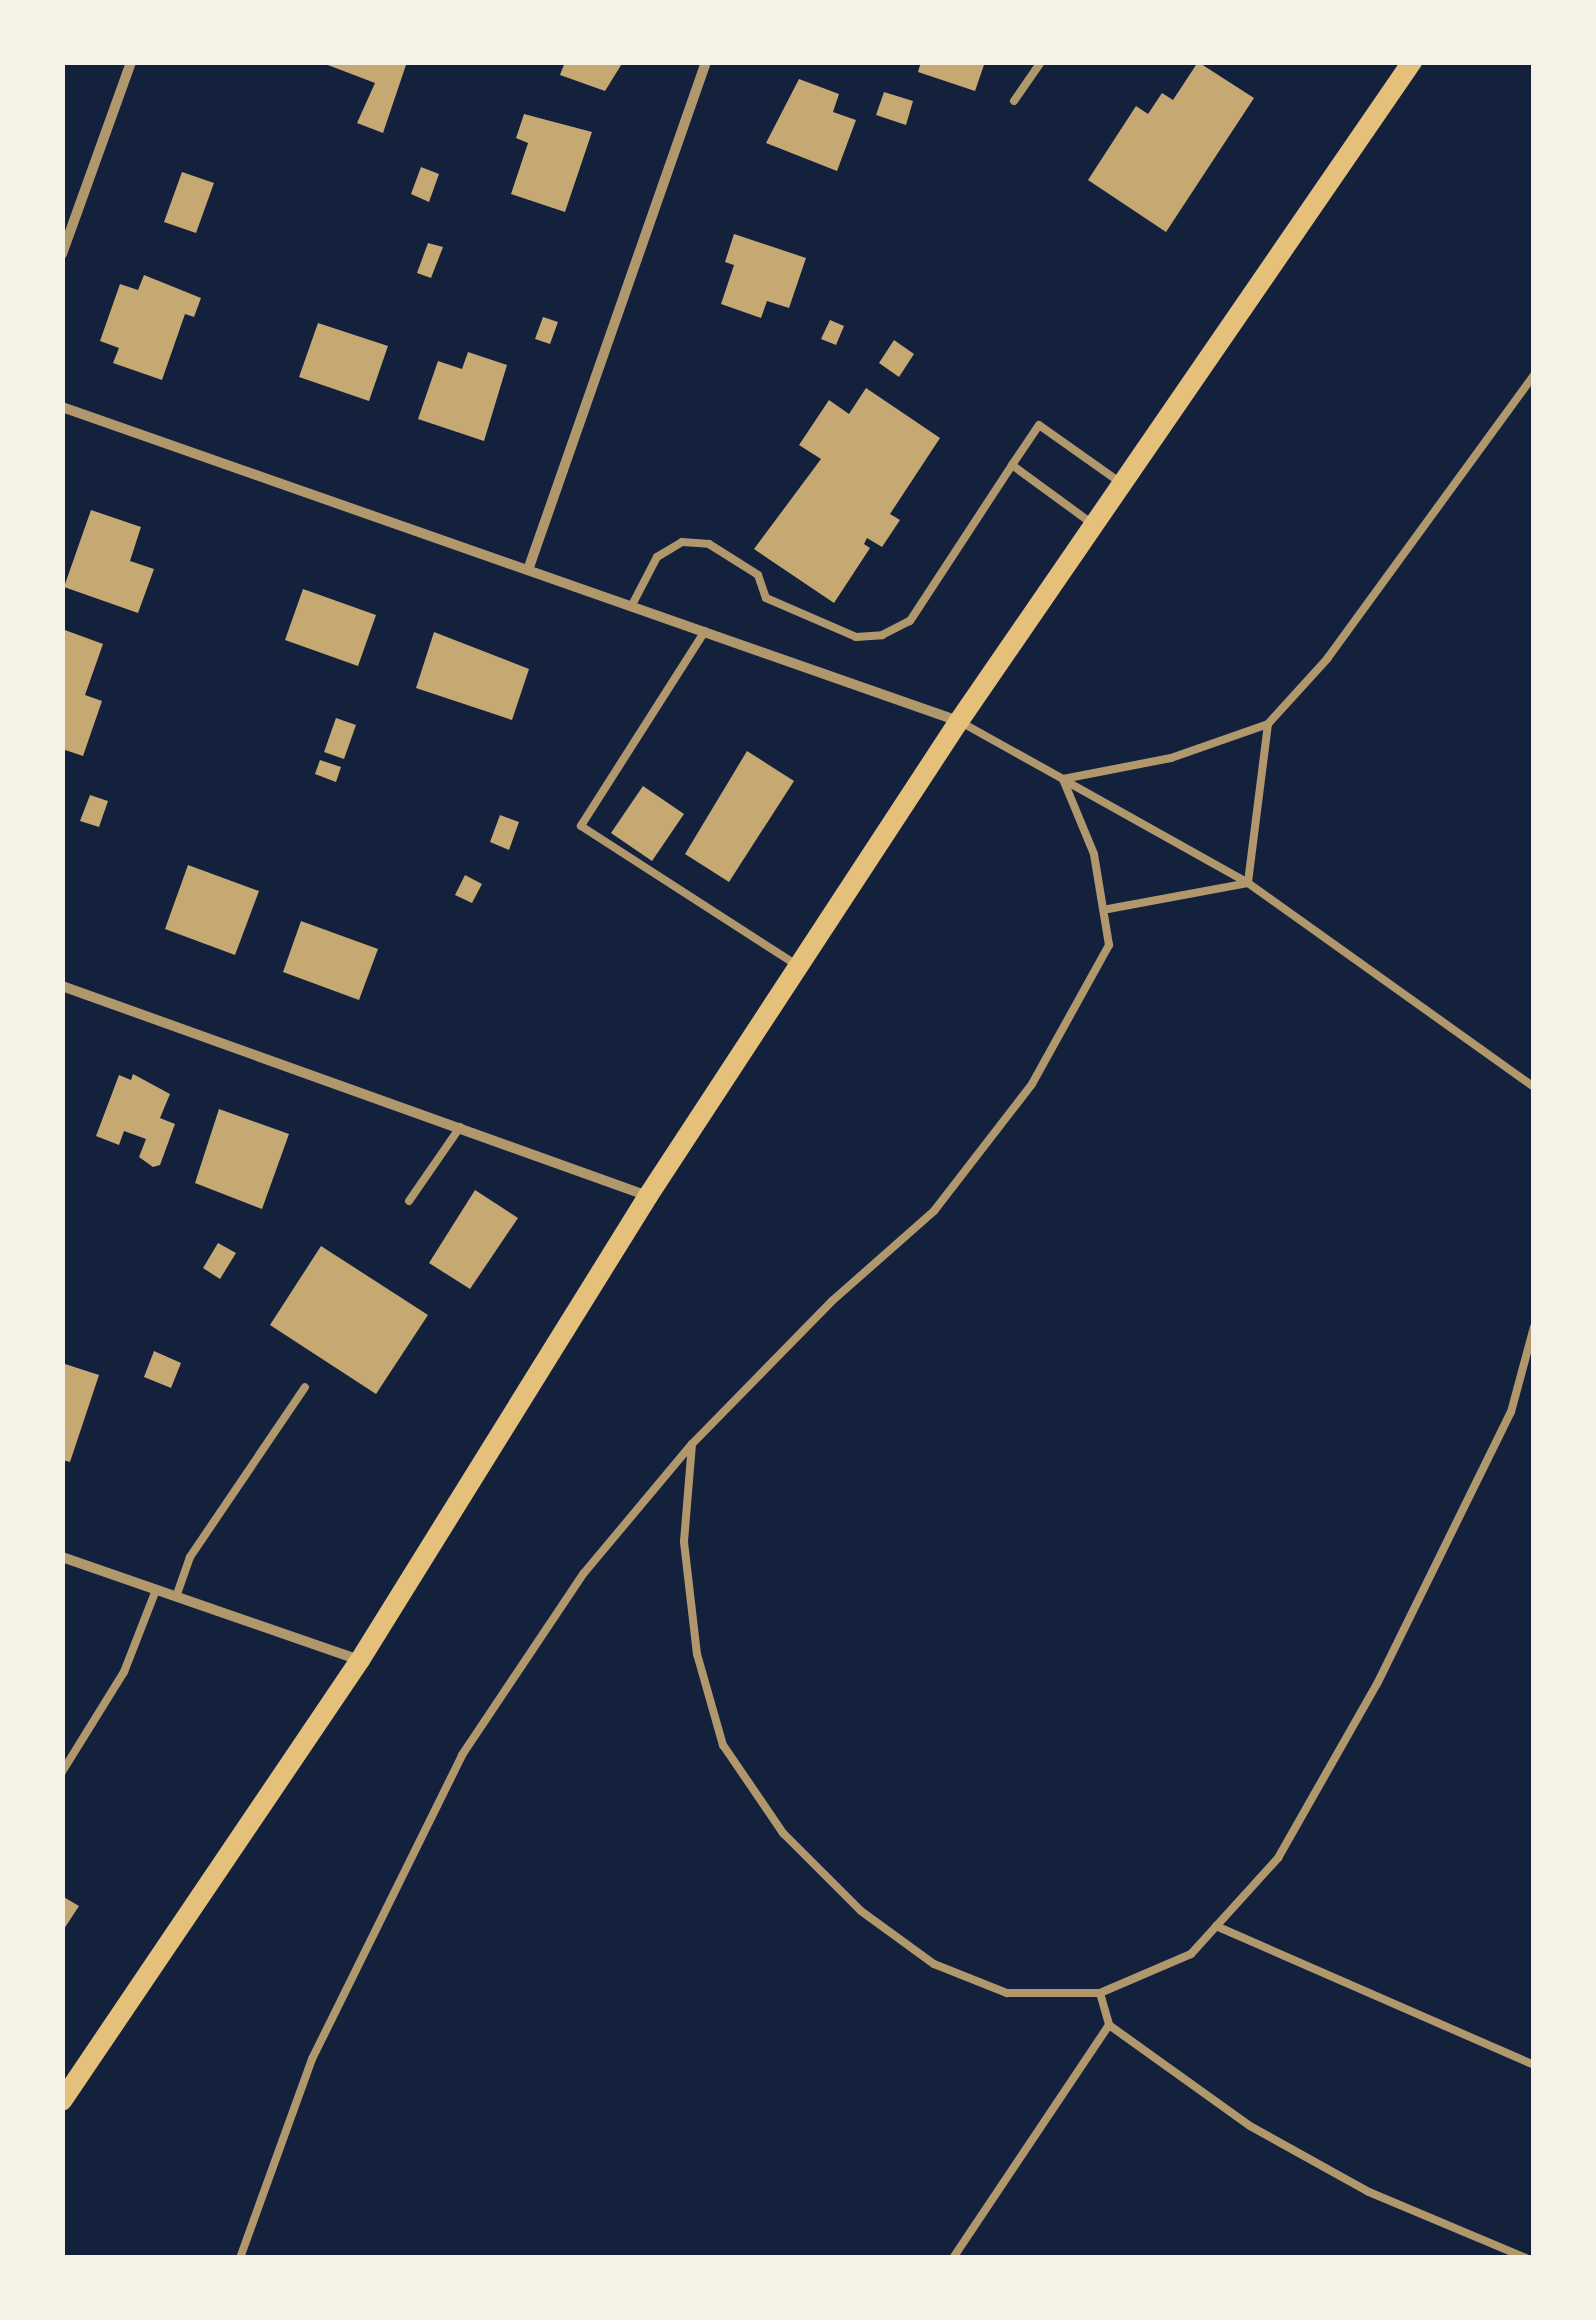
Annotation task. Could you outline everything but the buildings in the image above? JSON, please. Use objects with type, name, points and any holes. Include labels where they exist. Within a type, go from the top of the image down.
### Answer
[{"type":"main road","points":[[62,2101],[360,1660],[648,1196],[959,722],[1412,62]]},
{"type":"street","points":[[62,254],[130,62]]},
{"type":"street","points":[[528,570],[706,62]]},
{"type":"street","points":[[62,407],[959,722]]},
{"type":"street","points":[[62,986],[648,1196]]},
{"type":"street","points":[[62,1558],[360,1660]]},
{"type":"lane","points":[[1014,101],[1041,62]]},
{"type":"lane","points":[[1063,779],[1171,758],[1268,724],[1328,658],[1534,375]]},
{"type":"lane","points":[[632,605],[657,557],[682,542],[709,544],[758,574],[766,598],[856,637],[882,635],[910,621],[1039,425],[1122,484]]},
{"type":"lane","points":[[1012,465],[1094,525]]},
{"type":"lane","points":[[706,630],[581,826],[799,966]]},
{"type":"lane","points":[[959,722],[1248,883],[1534,1087]]},
{"type":"lane","points":[[1248,883],[1268,724]]},
{"type":"lane","points":[[240,2258],[312,2059],[462,1755],[584,1573],[692,1444],[945,1196],[1032,1084],[1110,945],[1108,909],[1094,854],[1063,779]]},
{"type":"lane","points":[[1108,909],[1248,883]]},
{"type":"lane","points":[[409,1201],[460,1126]]},
{"type":"lane","points":[[692,1444],[684,1542],[697,1654],[723,1745],[783,1833],[860,1911],[934,1964],[1007,1993],[1100,1993],[1192,1954],[1278,1858],[1378,1684],[1511,1412],[1534,1328]]},
{"type":"lane","points":[[176,1597],[190,1556],[304,1387]]},
{"type":"lane","points":[[62,1772],[124,1672],[156,1590]]},
{"type":"lane","points":[[1216,1926],[1534,2065]]},
{"type":"lane","points":[[1100,1993],[1109,2025],[1250,2126],[1368,2192],[1526,2258]]},
{"type":"lane","points":[[953,2258],[1109,2025]]}]
